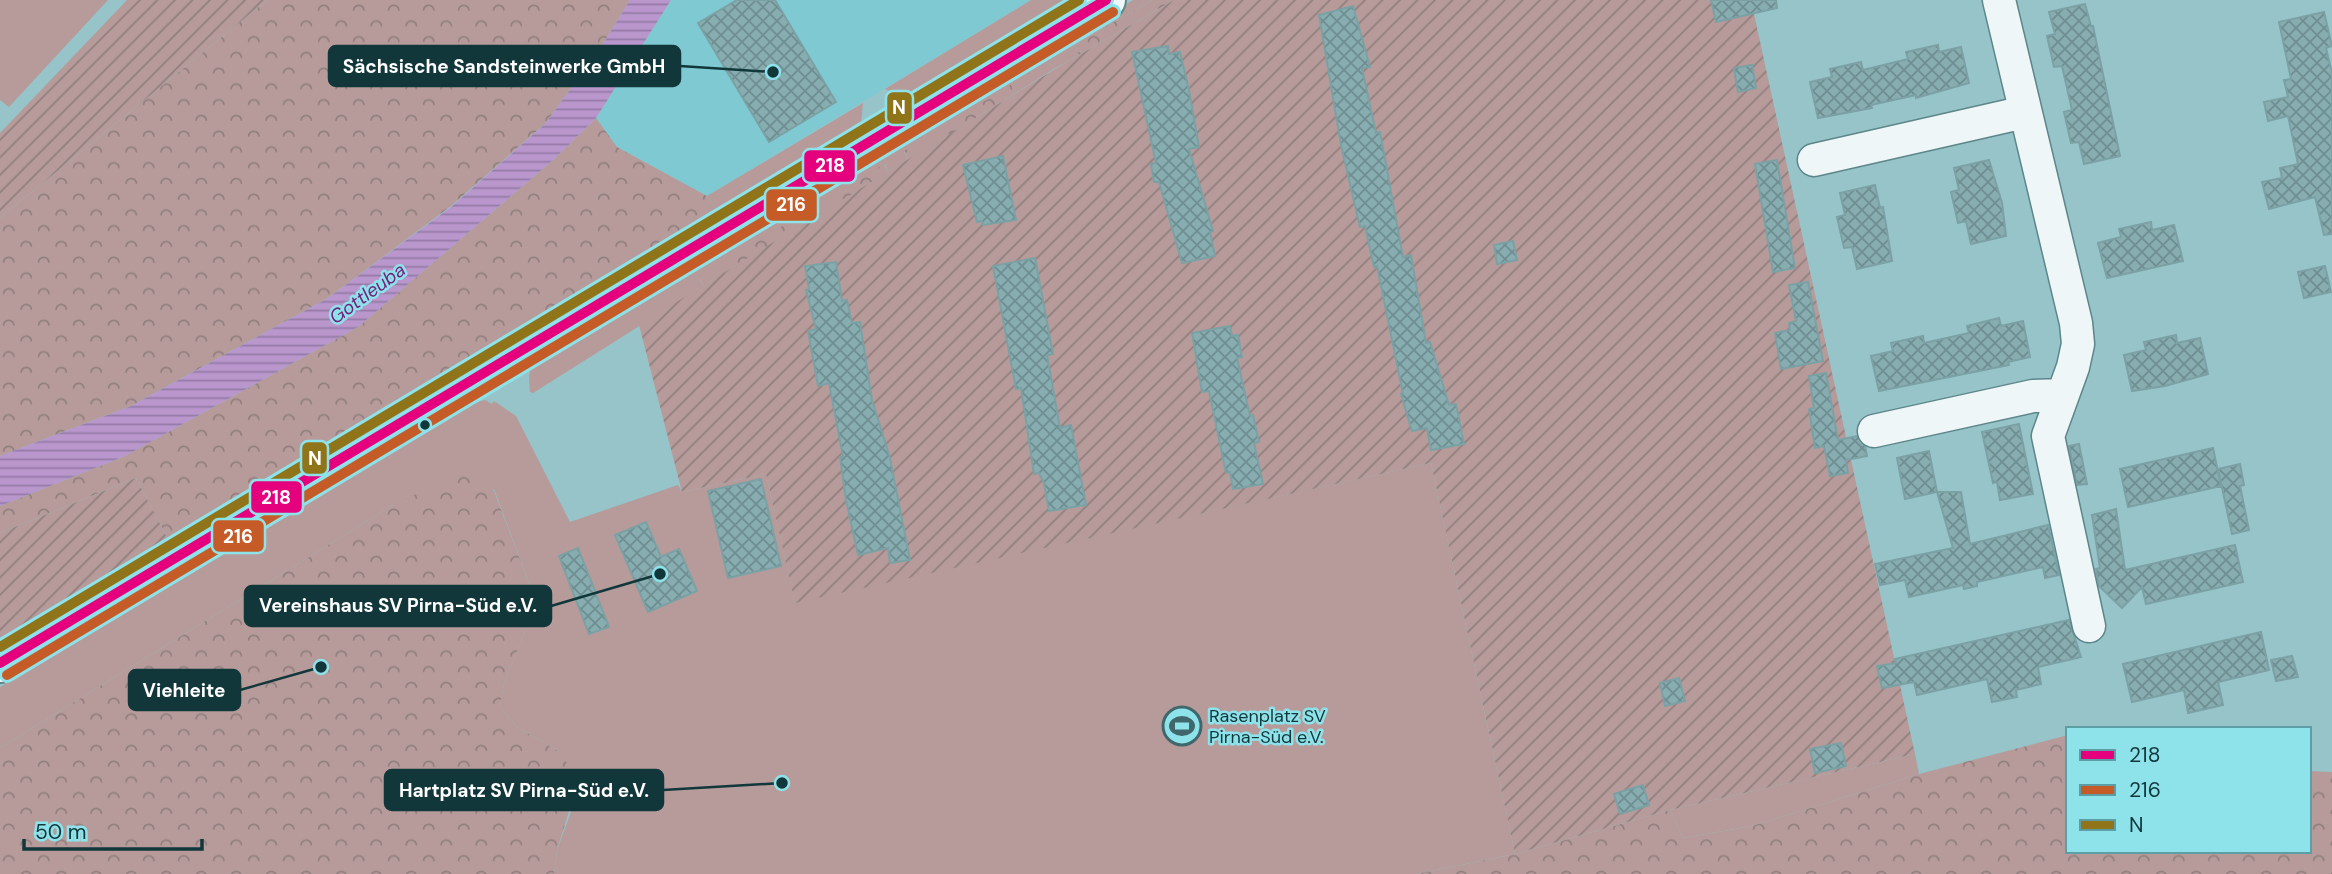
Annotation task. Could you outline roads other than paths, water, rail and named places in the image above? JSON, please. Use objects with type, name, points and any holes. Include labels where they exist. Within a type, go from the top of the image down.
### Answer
[{"type":"main road","points":[[0,663],[1106,0]]},
{"type":"street","points":[[1999,0],[2077,333],[2078,344],[2073,367],[2048,436],[2089,626]]},
{"type":"street","points":[[1814,160],[2025,112]]},
{"type":"street","points":[[1874,431],[2033,396],[2061,394]]},
{"type":"water","name":"Gottleuba","points":[[630,0],[671,0],[596,118],[553,160],[358,327],[125,456],[0,506],[0,456],[131,406],[328,298],[451,207],[545,124],[601,47]]},
{"type":"place","name":"Sächsische Sandsteinwerke GmbH","points":[[773,72]]},
{"type":"place","name":"Vereinshaus SV Pirna-Süd e.V.","points":[[660,574]]},
{"type":"place","name":"Viehleite","points":[[321,667]]},
{"type":"place","name":"Rasenplatz SV Pirna-Süd e.V.","points":[[1182,726]]},
{"type":"place","name":"Hartplatz SV Pirna-Süd e.V.","points":[[782,783]]}]
